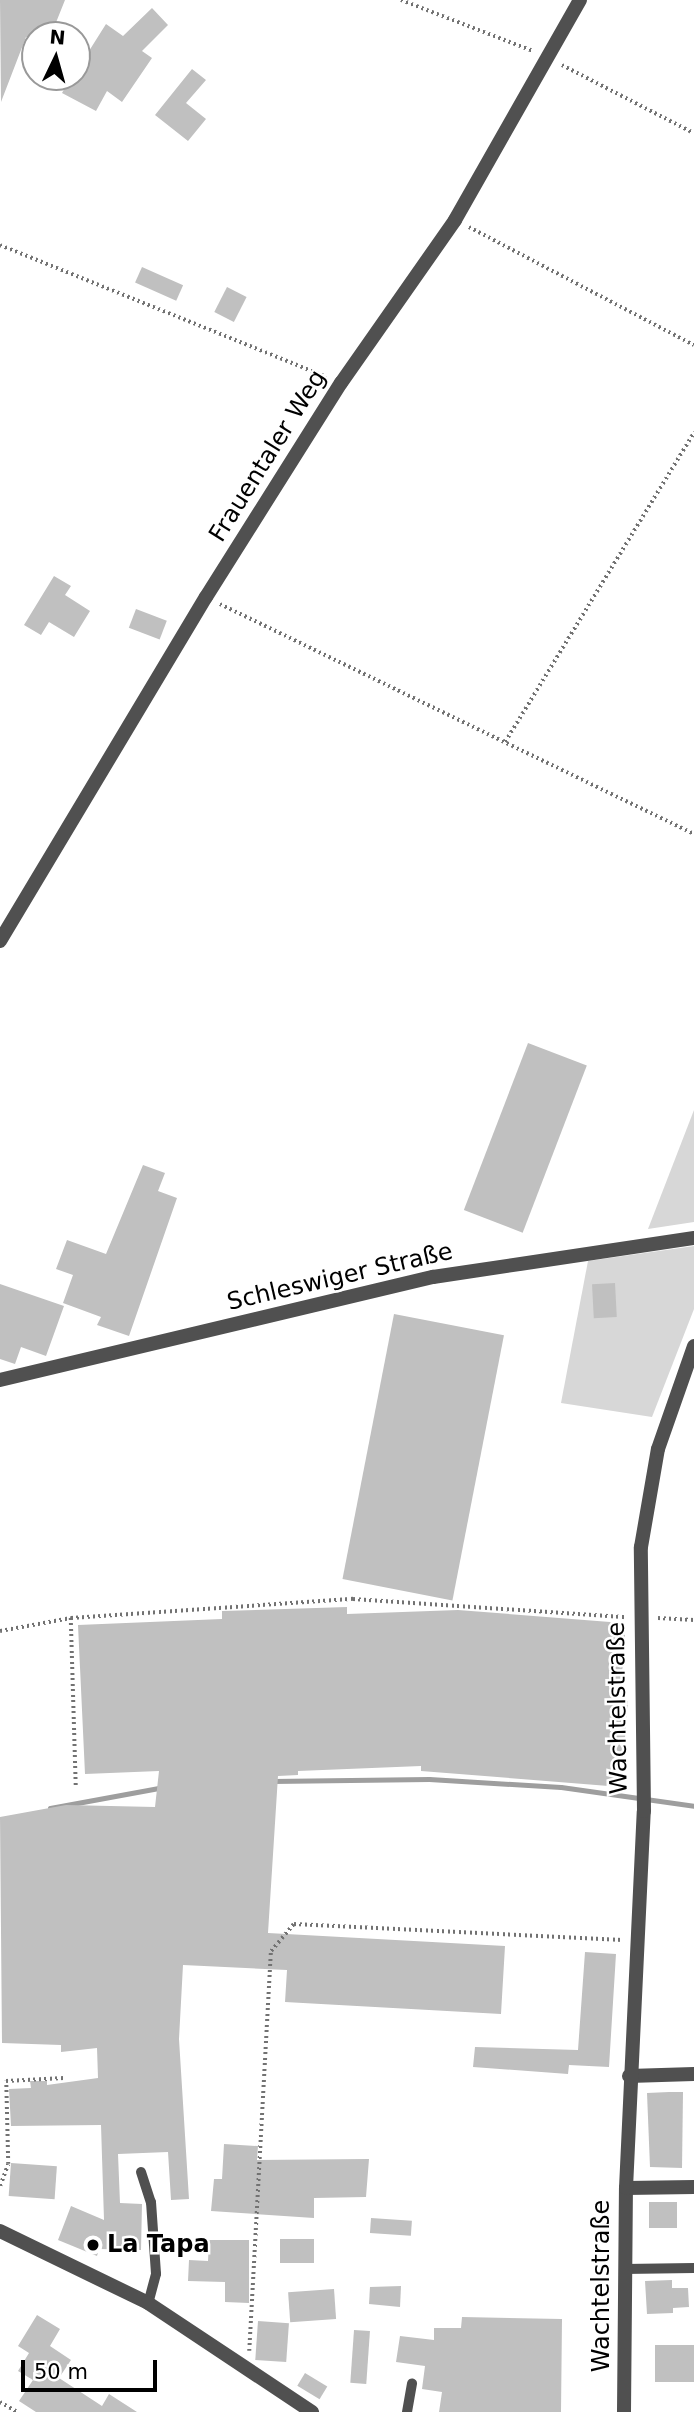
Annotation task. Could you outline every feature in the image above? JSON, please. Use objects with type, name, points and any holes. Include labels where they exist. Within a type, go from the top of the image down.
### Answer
[{"type":"street","name":"Frauentaler Weg","points":[[0,941],[206,597],[341,383],[455,220],[580,0]]},
{"type":"street","name":"Schleswiger Straße","points":[[0,1380],[433,1277],[694,1238]]},
{"type":"street","name":"Wachtelstraße","points":[[624,2412],[625,2188],[644,1811],[639,1617],[649,1487],[694,1346]]},
{"type":"street","points":[[629,2076],[694,2074]]},
{"type":"street","points":[[625,2188],[694,2187]]},
{"type":"street","points":[[0,2231],[148,2303],[312,2412]]},
{"type":"lane","points":[[141,2172],[151,2202],[156,2264],[148,2303]]},
{"type":"lane","points":[[624,2269],[694,2268]]},
{"type":"lane","points":[[407,2412],[412,2383]]},
{"type":"path","points":[[455,220],[694,345]]},
{"type":"path","points":[[0,245],[341,383]]},
{"type":"path","points":[[505,742],[694,432]]},
{"type":"path","points":[[206,597],[694,834]]},
{"type":"path","points":[[0,1631],[71,1618],[352,1599],[694,1620]]},
{"type":"path","points":[[71,1618],[76,1787]]},
{"type":"path","points":[[248,2369],[271,1951],[294,1924],[639,1941]]},
{"type":"path","points":[[0,2186],[8,2164],[6,2081],[64,2078]]},
{"type":"path","points":[[0,2402],[17,2412]]},
{"type":"shaded area","points":[[694,1110],[694,1222],[648,1229]]},
{"type":"shaded area","points":[[694,1246],[694,1309],[652,1417],[561,1403],[588,1261]]},
{"type":"building","points":[[0,0],[65,0],[57,21],[21,21],[21,50],[1,102]]},
{"type":"building","points":[[152,8],[168,25],[142,51],[152,58],[122,102],[107,91],[96,111],[62,93],[91,91],[91,48],[106,24],[123,36]]},
{"type":"building","points":[[192,69],[206,80],[186,103],[206,119],[188,141],[155,115]]},
{"type":"building","points":[[142,267],[183,285],[176,301],[135,283]]},
{"type":"building","points":[[227,287],[247,297],[234,322],[214,312]]},
{"type":"building","points":[[54,576],[71,586],[65,595],[90,611],[74,637],[49,622],[41,635],[24,625]]},
{"type":"building","points":[[136,609],[167,621],[160,639],[129,628]]},
{"type":"building","points":[[528,1043],[587,1066],[523,1233],[464,1210]]},
{"type":"building","points":[[143,1165],[165,1173],[158,1191],[177,1198],[129,1336],[97,1325],[101,1317],[63,1303],[73,1275],[56,1269],[67,1240],[106,1254]]},
{"type":"building","points":[[615,1283],[617,1317],[594,1318],[592,1284]]},
{"type":"building","points":[[0,1284],[64,1306],[46,1356],[21,1347],[15,1364],[0,1359]]},
{"type":"building","points":[[394,1314],[504,1335],[452,1600],[342,1579]]},
{"type":"building","points":[[347,1607],[347,1614],[458,1610],[610,1622],[625,1635],[620,1700],[628,1701],[621,1787],[421,1771],[421,1766],[298,1771],[298,1775],[278,1776],[268,1933],[505,1946],[501,2014],[285,2002],[287,1970],[183,1965],[179,2039],[189,2199],[171,2200],[168,2152],[118,2154],[120,2203],[142,2204],[141,2250],[99,2249],[97,2256],[58,2240],[71,2206],[104,2220],[101,2125],[11,2126],[9,2089],[31,2088],[30,2081],[47,2081],[47,2085],[98,2078],[97,2048],[61,2052],[61,2045],[2,2043],[0,1817],[66,1805],[155,1807],[159,1771],[85,1774],[78,1625],[222,1619],[222,1611]]},
{"type":"building","points":[[585,1952],[616,1954],[609,2067],[569,2065],[568,2074],[473,2067],[475,2047],[578,2050]]},
{"type":"building","points":[[683,2092],[682,2168],[650,2167],[647,2093]]},
{"type":"building","points":[[224,2144],[258,2146],[257,2160],[369,2159],[366,2197],[314,2198],[314,2218],[211,2211],[214,2179],[222,2179]]},
{"type":"building","points":[[11,2163],[57,2166],[55,2199],[9,2196]]},
{"type":"building","points":[[649,2202],[677,2202],[677,2228],[649,2228]]},
{"type":"building","points":[[371,2218],[412,2221],[411,2236],[370,2233]]},
{"type":"building","points":[[280,2239],[314,2239],[314,2263],[280,2263]]},
{"type":"building","points":[[209,2240],[249,2240],[249,2303],[225,2302],[225,2282],[188,2281],[189,2260],[208,2261]]},
{"type":"building","points":[[672,2280],[672,2288],[688,2288],[689,2307],[673,2308],[673,2313],[647,2314],[645,2281]]},
{"type":"building","points":[[401,2286],[400,2307],[369,2304],[370,2287]]},
{"type":"building","points":[[334,2289],[336,2319],[290,2322],[288,2292]]},
{"type":"building","points":[[37,2315],[60,2329],[50,2346],[71,2360],[59,2378],[102,2406],[109,2394],[137,2412],[36,2412],[19,2401],[33,2380],[18,2371],[29,2353],[18,2346]]},
{"type":"building","points":[[462,2317],[562,2319],[561,2412],[439,2412],[442,2392],[422,2389],[425,2366],[396,2362],[400,2336],[434,2340],[434,2328],[461,2328]]},
{"type":"building","points":[[258,2321],[289,2323],[286,2362],[255,2360]]},
{"type":"building","points":[[354,2330],[370,2331],[366,2384],[350,2383]]},
{"type":"building","points":[[655,2345],[694,2345],[694,2382],[655,2382]]},
{"type":"building","points":[[305,2373],[327,2386],[320,2399],[297,2386]]},
{"type":"waterway","points":[[272,1781],[429,1779],[561,1787],[694,1806]]},
{"type":"waterway","points":[[50,1808],[164,1787]]},
{"type":"place","name":"La Tapa","points":[[93,2245]]}]
